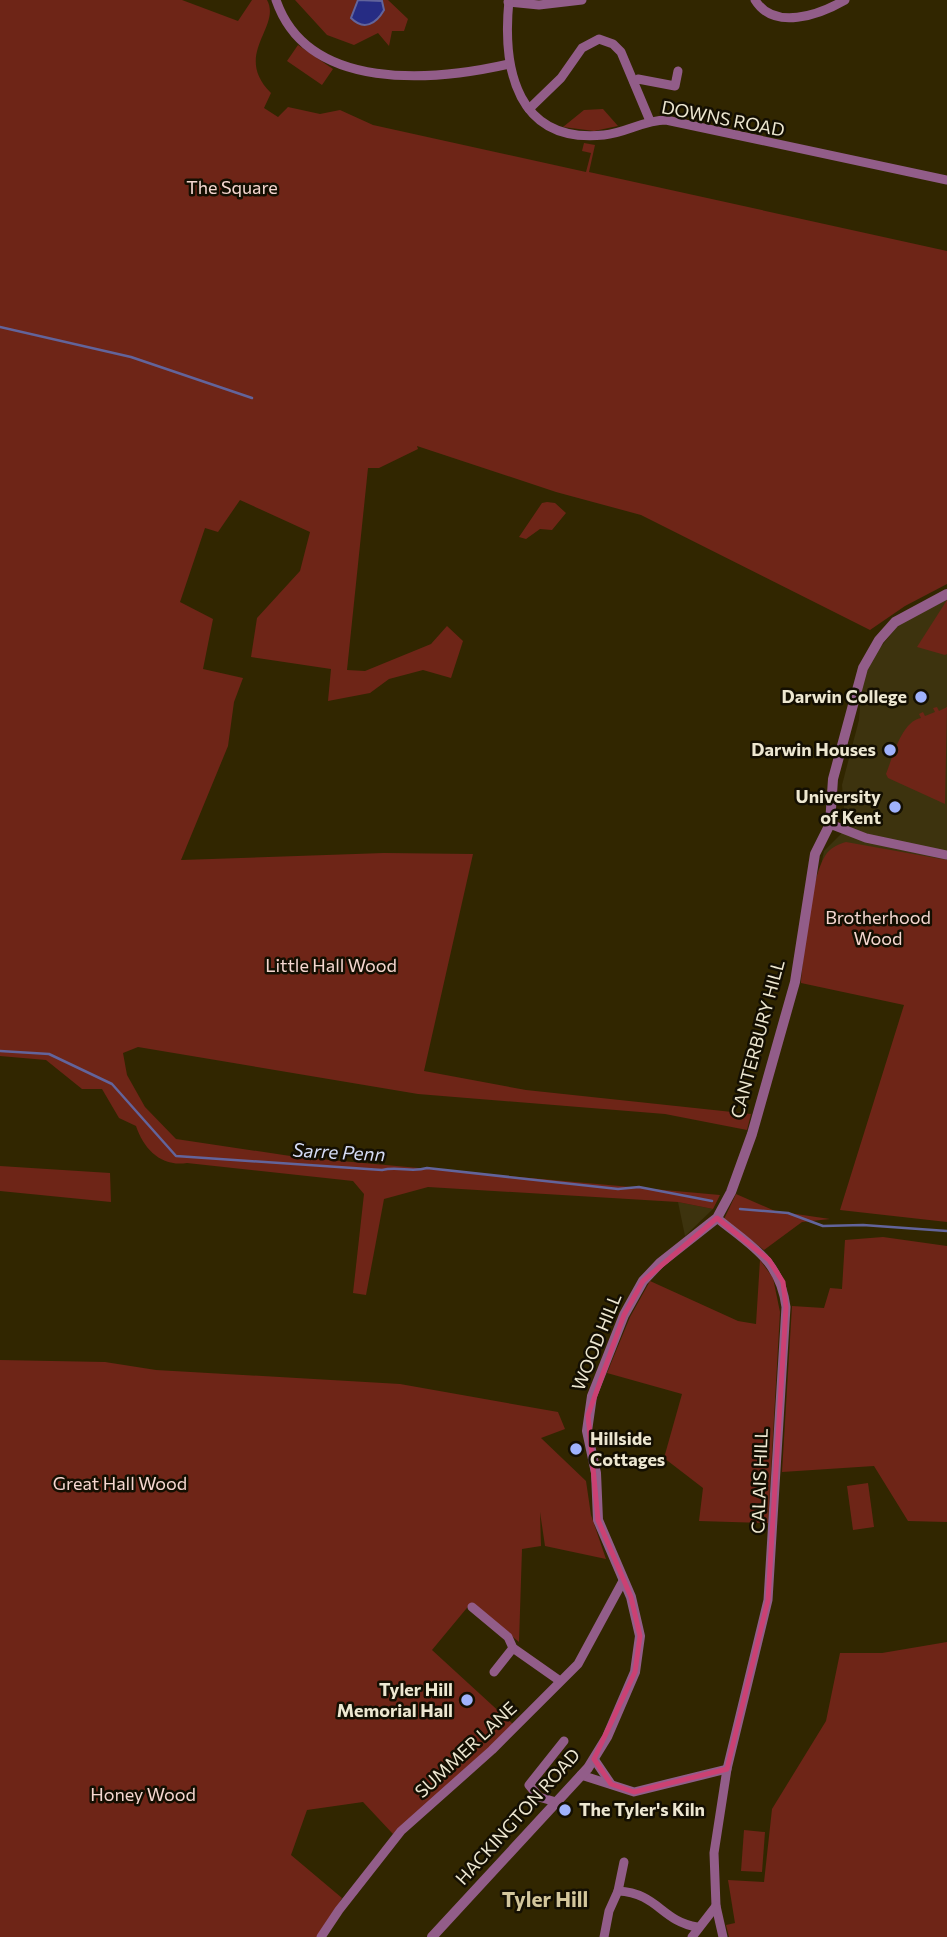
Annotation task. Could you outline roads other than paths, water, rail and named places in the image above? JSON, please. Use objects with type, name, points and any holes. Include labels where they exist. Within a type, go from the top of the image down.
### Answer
[{"type":"street","points":[[276,0],[301,38],[345,67],[374,74],[410,76],[458,73],[509,64]]},
{"type":"street","points":[[508,1],[539,5],[582,0]]},
{"type":"street","points":[[755,0],[769,15],[782,18],[816,12],[845,0]]},
{"type":"street","name":"DOWNS ROAD","points":[[508,1],[506,43],[509,64],[516,86],[529,109],[548,128],[582,137],[618,133],[650,121],[669,121],[947,180]]},
{"type":"street","points":[[529,109],[592,41],[605,40],[618,47],[650,121]]},
{"type":"street","points":[[634,82],[638,79],[676,86],[678,71]]},
{"type":"street","points":[[947,594],[895,622],[867,659],[833,779],[830,824],[866,838],[947,855]]},
{"type":"street","name":"CANTERBURY HILL","points":[[717,1218],[731,1192],[752,1134],[795,982],[815,854],[830,824]]},
{"type":"street","name":"WOOD HILL","points":[[587,1431],[592,1396],[636,1293],[660,1263],[717,1218]]},
{"type":"street","name":"CALAIS HILL","points":[[717,1218],[769,1260],[783,1282],[786,1307],[768,1600],[727,1769],[714,1853],[716,1906],[723,1937]]},
{"type":"street","name":"HACKINGTON ROAD","points":[[432,1937],[594,1759],[624,1699],[638,1658],[637,1618],[598,1520],[596,1473],[587,1431]]},
{"type":"street","name":"SUMMER LANE","points":[[321,1937],[401,1831],[492,1750],[578,1664],[623,1581]]},
{"type":"street","points":[[472,1607],[508,1637],[513,1648],[560,1681]]},
{"type":"street","points":[[494,1672],[513,1648]]},
{"type":"street","points":[[555,1802],[539,1797],[529,1785],[564,1741]]},
{"type":"street","points":[[594,1759],[611,1784]]},
{"type":"street","points":[[581,1775],[635,1792],[650,1791],[727,1769]]},
{"type":"street","points":[[604,1937],[624,1861]]},
{"type":"street","points":[[618,1891],[638,1892],[674,1920],[697,1927]]},
{"type":"street","points":[[692,1937],[697,1927],[716,1906]]},
{"type":"waterway","points":[[0,327],[131,357],[252,398]]},
{"type":"waterway","name":"Sarre Penn","points":[[0,1051],[49,1054],[112,1084],[176,1156],[382,1170],[427,1168],[618,1189],[639,1187],[712,1201]]},
{"type":"waterway","name":"Sarre Penn","points":[[740,1209],[788,1213],[823,1226],[863,1225],[947,1231]]},
{"type":"place","name":"Darwin College","points":[[921,697]]},
{"type":"place","name":"Darwin Houses","points":[[890,750]]},
{"type":"place","name":"University of Kent","points":[[895,807]]},
{"type":"place","name":"Hillside Cottages","points":[[576,1449]]},
{"type":"place","name":"Tyler Hill Memorial Hall","points":[[467,1700]]},
{"type":"place","name":"The Tyler's Kiln","points":[[565,1810]]},
{"type":"district","name":"Tyler Hill","points":[[545,1900]]},
{"type":"park label","name":"The Square","points":[[232,188]]},
{"type":"park label","name":"Brotherhood Wood","points":[[878,928]]},
{"type":"park label","name":"Little Hall Wood","points":[[331,966]]},
{"type":"park label","name":"Great Hall Wood","points":[[120,1484]]},
{"type":"park label","name":"Honey Wood","points":[[143,1795]]}]
